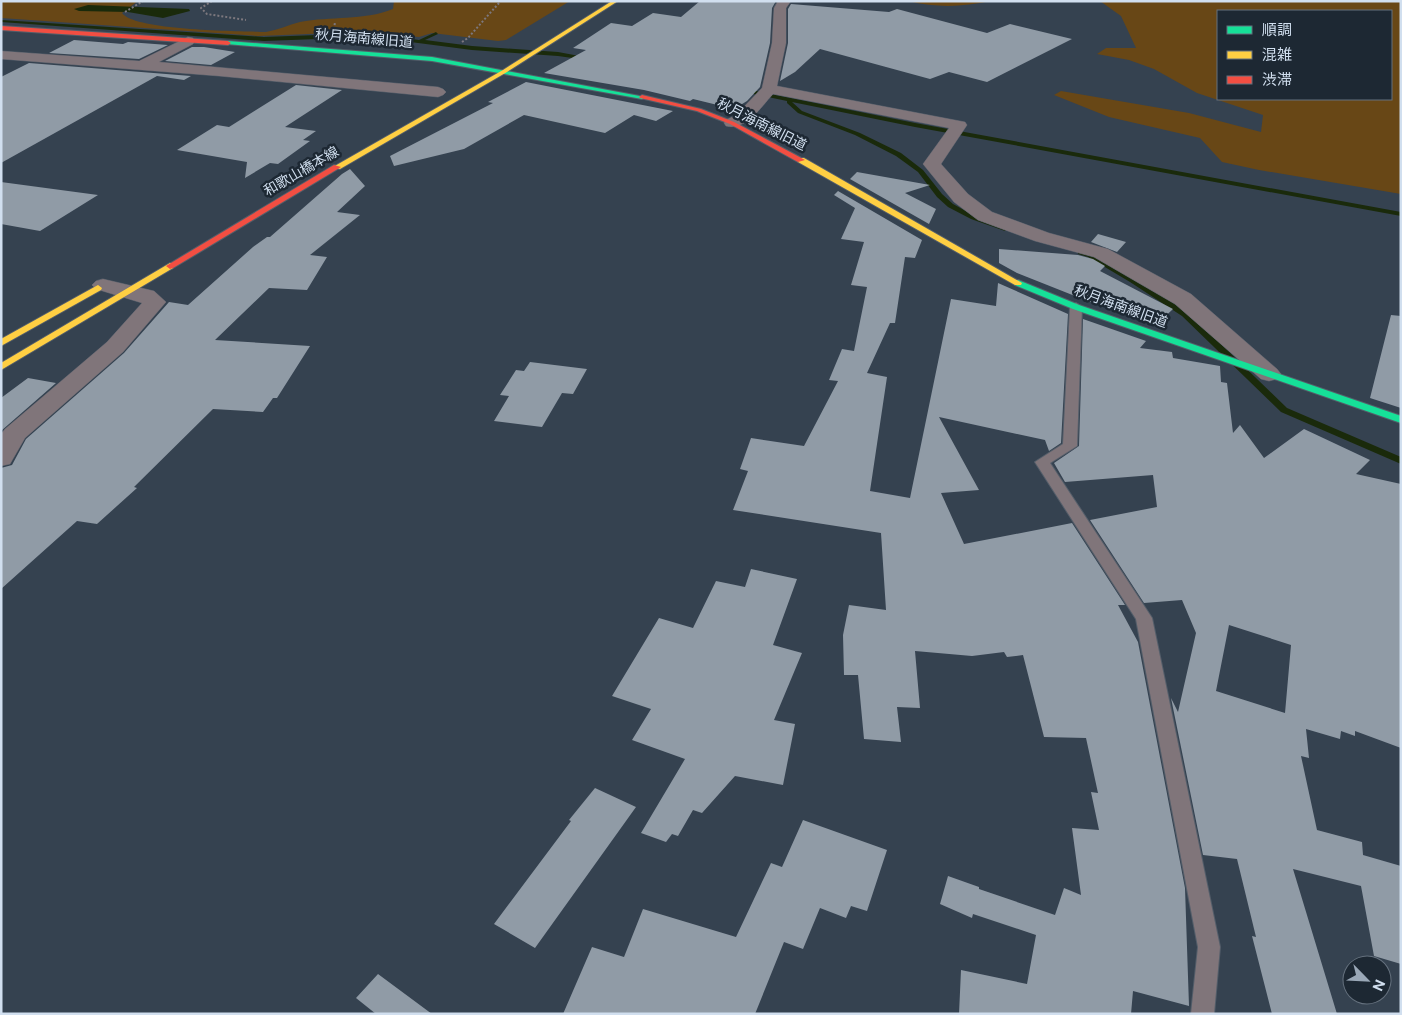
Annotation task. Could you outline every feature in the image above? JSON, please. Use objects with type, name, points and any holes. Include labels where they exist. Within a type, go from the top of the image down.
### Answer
[{"type":"street","name":"和歌山橋本線","points":[[1,343],[258,213],[505,71],[616,1]]},
{"type":"street","points":[[732,123],[742,118],[768,90],[779,43],[780,8],[785,1]]},
{"type":"street","name":"秋月海南線旧道","points":[[1,28],[379,54],[505,71],[644,97],[699,110],[732,123],[1009,279],[1076,307],[1401,420]]},
{"type":"street","points":[[144,64],[188,41]]},
{"type":"street","points":[[1,55],[144,64],[442,89]]},
{"type":"street","points":[[464,77],[494,59]]},
{"type":"street","points":[[421,101],[442,89]]},
{"type":"street","points":[[768,90],[959,125],[932,164],[961,198],[985,216],[1042,237],[1101,253],[1183,299],[1269,374]]},
{"type":"street","name":"和歌山橋本線","points":[[1,367],[117,284]]},
{"type":"street","points":[[1,458],[14,434],[114,348],[155,302],[146,296],[117,284]]},
{"type":"lane","points":[[1076,307],[1070,446],[1042,462],[1144,618],[1209,947],[1202,1014]]},
{"type":"path","points":[[125,12],[143,1]]},
{"type":"path","points":[[212,1],[201,8],[207,14],[251,21]]},
{"type":"path","points":[[460,42],[468,38],[500,3]]},
{"type":"path","points":[[334,35],[335,22]]},
{"type":"shaded area","points":[[138,1],[122,13],[131,19],[167,27],[266,32],[300,22],[382,13],[393,9],[394,1],[570,1],[506,40],[498,41],[432,33],[419,37],[357,32],[258,36],[1,18],[1,2]]},
{"type":"shaded area","points":[[908,1],[991,1],[950,6]]},
{"type":"shaded area","points":[[1100,1],[1401,1],[1401,194],[1222,162],[1200,138],[1109,117],[1054,95],[1061,91],[1189,113],[1261,132],[1263,115],[1218,100],[1392,100],[1392,10],[1217,10],[1217,100],[1197,93],[1154,69],[1129,60],[1097,54],[1106,48],[1136,48],[1121,16]]},
{"type":"shaded area","points":[[88,5],[189,9],[190,11],[163,18],[128,12],[79,11],[74,9]]},
{"type":"building","points":[[700,1],[776,1],[772,8],[770,43],[760,87],[747,101],[734,109],[693,99],[690,101],[644,90],[544,73],[586,50],[573,48],[611,23],[632,26],[653,13],[681,17]]},
{"type":"building","points":[[791,4],[889,12],[897,9],[987,33],[1010,24],[1072,39],[987,82],[949,72],[930,79],[820,49],[795,72],[780,81],[788,43],[788,9]]},
{"type":"building","points":[[74,40],[168,45],[139,59],[49,53]]},
{"type":"building","points":[[192,47],[235,52],[211,65],[165,61]]},
{"type":"building","points":[[29,63],[191,76],[184,80],[157,76],[1,163],[1,77]]},
{"type":"building","points":[[526,82],[673,111],[656,121],[634,115],[605,133],[524,115],[464,149],[394,166],[390,156],[493,103],[488,102]]},
{"type":"building","points":[[296,85],[342,90],[285,127],[316,131],[303,140],[310,141],[278,164],[270,163],[245,178],[247,162],[177,150],[217,125],[229,127]]},
{"type":"building","points":[[350,169],[365,186],[337,212],[360,215],[310,255],[327,257],[307,290],[269,288],[215,340],[310,346],[277,398],[273,398],[263,412],[213,409],[134,487],[137,488],[97,524],[77,521],[1,589],[1,468],[12,465],[26,439],[124,353],[169,302],[188,305],[253,247],[267,237],[270,237]]},
{"type":"building","points":[[857,172],[930,185],[905,193],[936,209],[929,224],[850,179]]},
{"type":"building","points":[[1,182],[98,195],[40,231],[1,224]]},
{"type":"building","points":[[838,191],[922,240],[915,258],[905,257],[895,323],[890,323],[867,373],[887,377],[870,491],[910,498],[951,299],[996,306],[998,283],[1068,314],[1061,443],[1049,451],[1045,440],[939,417],[979,490],[941,493],[964,544],[1072,523],[1125,605],[1118,605],[1138,642],[1185,888],[1189,1006],[1133,991],[1131,1014],[959,1014],[961,970],[1027,984],[1036,935],[973,914],[972,918],[940,904],[948,876],[979,887],[979,889],[1055,915],[1064,888],[1081,895],[1072,828],[1099,830],[1091,792],[1098,793],[1086,738],[1044,737],[1023,655],[1007,657],[1004,652],[972,656],[915,651],[920,708],[897,707],[901,742],[864,739],[858,675],[844,675],[843,635],[849,605],[886,610],[881,533],[733,510],[748,471],[740,469],[751,438],[804,446],[838,381],[829,380],[842,349],[854,351],[867,287],[851,285],[864,242],[841,239],[855,208],[834,195]]},
{"type":"building","points":[[1098,234],[1126,242],[1117,252],[1091,242]]},
{"type":"building","points":[[999,249],[1078,255],[1093,259],[1105,266],[1100,271],[1173,309],[1156,325],[1017,273],[999,263]]},
{"type":"building","points":[[1391,315],[1401,316],[1401,408],[1370,398]]},
{"type":"building","points":[[1083,319],[1146,341],[1140,348],[1172,352],[1173,358],[1220,366],[1221,382],[1227,383],[1233,433],[1240,425],[1264,458],[1304,429],[1370,460],[1356,474],[1401,484],[1401,748],[1355,731],[1355,736],[1341,731],[1340,739],[1306,729],[1309,758],[1301,756],[1317,830],[1362,842],[1363,855],[1401,866],[1401,964],[1392,961],[1392,955],[1374,955],[1361,886],[1293,869],[1337,1014],[1272,1014],[1252,936],[1256,937],[1237,859],[1203,855],[1171,698],[1178,712],[1196,633],[1182,600],[1144,603],[1090,520],[1157,507],[1153,475],[1065,482],[1054,463],[1079,446]],"holes":[[[1229,625],[1291,645],[1285,713],[1216,691]]]},
{"type":"building","points":[[530,362],[587,369],[573,394],[562,393],[542,427],[494,421],[509,396],[500,395],[516,370],[524,371]]},
{"type":"building","points":[[28,378],[56,383],[1,431],[1,398]]},
{"type":"building","points":[[751,569],[797,579],[773,645],[802,653],[774,720],[795,724],[783,785],[735,776],[702,813],[693,810],[678,836],[672,834],[666,842],[641,833],[685,759],[632,740],[651,709],[612,696],[659,618],[693,628],[716,581],[745,587]]},
{"type":"building","points":[[595,788],[636,807],[535,948],[494,924],[571,821],[569,820]]},
{"type":"building","points":[[803,820],[887,850],[867,911],[851,906],[846,918],[820,908],[803,949],[784,942],[755,1014],[563,1014],[592,947],[624,957],[643,909],[736,937],[771,863],[782,867]]},
{"type":"building","points":[[378,974],[432,1014],[376,1014],[356,998]]},
{"type":"waterway","points":[[1,21],[264,39],[372,35],[472,48],[587,58]]},
{"type":"waterway","points":[[420,41],[436,33]]},
{"type":"waterway","points":[[741,90],[915,125],[1401,214]]},
{"type":"waterway","points":[[789,102],[800,112],[857,134],[899,155],[916,167],[940,196],[958,210],[973,218],[1005,229]]},
{"type":"waterway","points":[[1081,252],[1091,255],[1133,280],[1185,314],[1284,410],[1401,461]]},
{"type":"traffic: fast","points":[[228,43],[432,59],[642,97]]},
{"type":"traffic: fast","points":[[1018,283],[1076,307],[1401,420]]},
{"type":"traffic: slow","points":[[337,167],[505,71],[616,1]]},
{"type":"traffic: slow","points":[[801,160],[1018,283]]},
{"type":"traffic: slow","points":[[1,367],[170,266]]},
{"type":"traffic: slow","points":[[1,343],[98,288]]},
{"type":"traffic: jam","points":[[1,28],[228,43]]},
{"type":"traffic: jam","points":[[642,97],[699,110],[732,123],[801,160]]},
{"type":"traffic: jam","points":[[170,266],[337,167]]}]
